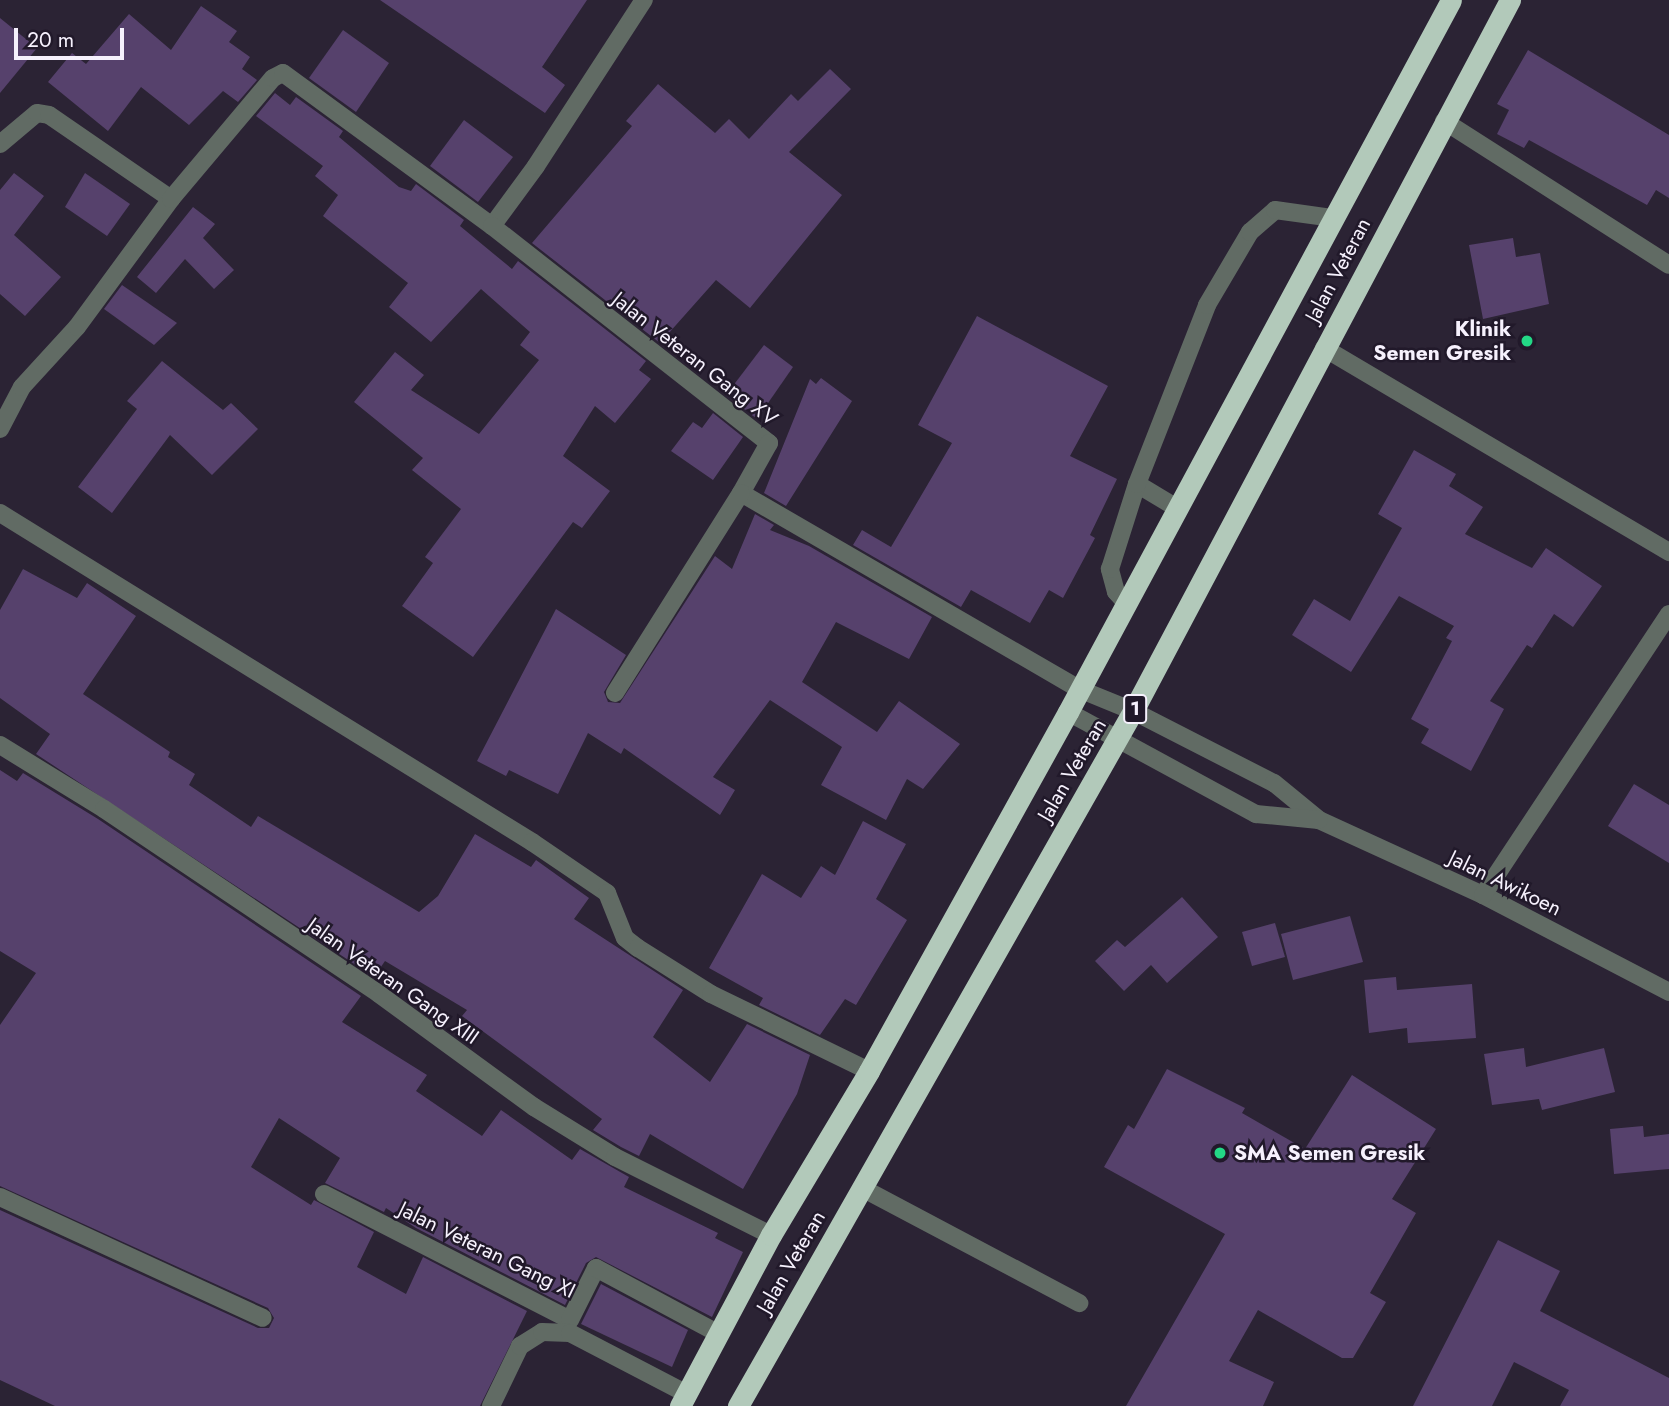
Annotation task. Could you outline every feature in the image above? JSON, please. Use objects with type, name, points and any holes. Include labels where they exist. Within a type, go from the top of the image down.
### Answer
[{"type":"highway","name":"Jalan Veteran","points":[[683,1400],[771,1235],[869,1071],[1068,712],[1451,0]]},
{"type":"highway","name":"Jalan Veteran","points":[[738,1406],[1118,739],[1510,0]]},
{"type":"street","points":[[492,226],[537,166],[644,0]]},
{"type":"street","name":"Jalan Veteran Gang XV","points":[[171,199],[273,78],[283,73],[292,77],[492,226],[769,443],[741,493]]},
{"type":"street","points":[[0,144],[37,113],[49,115],[171,199],[77,327],[22,387],[0,429]]},
{"type":"street","points":[[1444,121],[1669,265]]},
{"type":"street","points":[[1126,603],[1116,592],[1110,569],[1137,484],[1207,304],[1250,232],[1275,210],[1333,218]]},
{"type":"street","points":[[1324,348],[1669,552]]},
{"type":"street","points":[[1137,484],[1177,508]]},
{"type":"street","points":[[615,693],[741,493],[1079,689],[1133,711],[1274,783],[1319,820]]},
{"type":"street","points":[[0,513],[492,816],[607,893],[625,938],[638,948],[711,994],[869,1071]]},
{"type":"street","points":[[1483,895],[1669,614]]},
{"type":"street","points":[[1068,712],[1256,814],[1319,820]]},
{"type":"street","name":"Jalan Veteran Gang XIII","points":[[0,745],[104,808],[379,995],[534,1107],[615,1157],[771,1235]]},
{"type":"street","name":"Jalan Awikoen","points":[[1319,820],[1483,895],[1669,992]]},
{"type":"street","points":[[862,1188],[1079,1303]]},
{"type":"street","name":"Jalan Veteran Gang XI","points":[[324,1194],[570,1320],[596,1268],[719,1334]]},
{"type":"street","points":[[0,1197],[263,1318]]},
{"type":"street","points":[[491,1406],[520,1346],[542,1332],[570,1333],[683,1400]]},
{"type":"building","points":[[380,0],[587,0],[542,67],[565,85],[545,113]]},
{"type":"building","points":[[201,6],[237,31],[229,42],[250,57],[242,69],[257,80],[238,102],[223,91],[189,125],[141,87],[108,131],[48,82],[72,53],[86,64],[129,14],[171,50]]},
{"type":"building","points":[[0,18],[37,48],[0,93]]},
{"type":"building","points":[[343,30],[389,63],[356,112],[309,78]]},
{"type":"building","points":[[1528,50],[1669,135],[1669,198],[1656,190],[1647,205],[1529,140],[1524,148],[1497,134],[1509,110],[1497,104]]},
{"type":"building","points":[[830,69],[851,89],[789,152],[842,195],[750,308],[716,280],[660,343],[532,243],[632,126],[626,121],[658,84],[715,133],[729,119],[749,139],[791,94],[798,101]]},
{"type":"building","points":[[275,93],[290,105],[296,97],[343,131],[339,137],[399,187],[411,191],[416,184],[464,220],[460,226],[512,269],[518,261],[646,361],[639,370],[651,379],[615,423],[595,406],[563,456],[610,491],[582,528],[573,522],[473,657],[402,606],[433,563],[425,557],[461,509],[412,470],[423,458],[354,402],[395,352],[424,375],[411,390],[479,434],[539,360],[520,345],[530,332],[481,289],[431,342],[389,307],[408,283],[323,216],[338,195],[315,176],[323,166],[256,116]]},
{"type":"building","points":[[464,120],[513,157],[478,202],[430,166]]},
{"type":"building","points":[[14,173],[44,196],[14,235],[61,277],[25,316],[0,294],[0,190]]},
{"type":"building","points":[[85,173],[130,204],[107,236],[65,207]]},
{"type":"building","points":[[193,207],[215,224],[203,238],[234,270],[214,289],[185,259],[156,293],[137,277]]},
{"type":"building","points":[[1513,238],[1516,257],[1540,253],[1549,304],[1483,319],[1469,245]]},
{"type":"building","points":[[122,285],[177,323],[154,345],[104,309]]},
{"type":"building","points":[[977,316],[1108,386],[1070,456],[1117,479],[1090,535],[1095,538],[1063,598],[1049,590],[1030,623],[971,590],[961,607],[853,545],[862,530],[891,547],[952,443],[918,425]]},
{"type":"building","points":[[764,345],[793,367],[757,419],[726,395]]},
{"type":"building","points":[[162,361],[223,410],[231,403],[258,429],[212,475],[170,435],[112,513],[78,487],[137,409],[127,401]]},
{"type":"building","points":[[821,378],[852,401],[786,506],[764,493],[810,379],[816,384]]},
{"type":"building","points":[[713,413],[743,437],[713,480],[671,451],[693,422],[702,428]]},
{"type":"building","points":[[1414,450],[1456,474],[1449,486],[1483,507],[1465,534],[1532,568],[1546,548],[1602,586],[1573,627],[1554,614],[1532,648],[1527,645],[1490,701],[1504,709],[1471,771],[1421,743],[1429,729],[1411,719],[1452,641],[1446,638],[1454,626],[1399,596],[1351,672],[1292,635],[1314,599],[1350,621],[1402,528],[1378,514]]},
{"type":"building","points":[[755,514],[774,525],[770,530],[809,546],[932,617],[909,659],[836,622],[802,682],[877,732],[899,701],[960,744],[923,789],[907,779],[886,820],[821,785],[842,747],[770,700],[713,777],[735,790],[720,815],[624,748],[621,754],[588,733],[558,794],[509,770],[506,776],[477,761],[556,609],[626,655],[604,692],[608,702],[620,703],[715,556],[732,569]]},
{"type":"building","points":[[23,569],[77,598],[87,583],[136,616],[83,694],[170,752],[168,757],[195,774],[189,785],[251,827],[258,816],[419,912],[438,896],[475,834],[531,867],[536,860],[589,898],[574,919],[683,990],[653,1037],[710,1082],[747,1024],[810,1055],[797,1094],[743,1189],[650,1134],[639,1156],[593,1130],[602,1119],[462,1016],[467,1010],[385,961],[374,977],[36,754],[50,734],[0,698],[0,610]]},
{"type":"building","points":[[0,770],[17,781],[23,773],[98,819],[361,996],[342,1022],[427,1075],[416,1091],[482,1136],[501,1110],[572,1160],[580,1149],[629,1177],[624,1187],[718,1233],[715,1238],[743,1252],[712,1317],[596,1257],[586,1263],[565,1305],[416,1228],[386,1208],[384,1212],[325,1183],[340,1158],[279,1118],[251,1167],[311,1205],[314,1200],[374,1232],[357,1267],[406,1294],[423,1257],[527,1311],[480,1406],[55,1406],[0,1380],[0,1210],[258,1328],[269,1328],[274,1318],[268,1308],[0,1186],[0,1025],[36,973],[0,951]]},
{"type":"building","points":[[1634,784],[1669,805],[1669,863],[1608,826]]},
{"type":"building","points":[[863,821],[906,844],[876,899],[907,920],[856,1005],[845,999],[820,1035],[759,1005],[763,998],[709,968],[762,874],[801,898],[821,866],[835,875]]},
{"type":"building","points":[[1182,897],[1218,937],[1167,983],[1151,965],[1124,991],[1095,961],[1117,940],[1125,947]]},
{"type":"building","points":[[1350,916],[1363,962],[1293,980],[1281,934]]},
{"type":"building","points":[[1275,923],[1285,957],[1252,966],[1242,932]]},
{"type":"building","points":[[1396,977],[1397,990],[1472,984],[1476,1038],[1408,1043],[1407,1028],[1369,1033],[1364,980]]},
{"type":"building","points":[[1524,1048],[1526,1067],[1604,1048],[1615,1092],[1542,1110],[1539,1099],[1492,1105],[1484,1054]]},
{"type":"building","points":[[1167,1069],[1245,1108],[1242,1113],[1305,1149],[1352,1075],[1436,1129],[1392,1199],[1416,1213],[1370,1293],[1386,1302],[1353,1358],[1342,1358],[1258,1310],[1229,1361],[1274,1382],[1263,1406],[1126,1406],[1225,1234],[1104,1167],[1128,1125],[1134,1129]]},
{"type":"building","points":[[1643,1126],[1644,1137],[1669,1134],[1669,1169],[1614,1174],[1610,1129]]},
{"type":"building","points":[[1498,1240],[1560,1271],[1540,1311],[1669,1378],[1669,1406],[1560,1406],[1569,1390],[1514,1362],[1492,1406],[1413,1406]]},
{"type":"building","points":[[601,1284],[688,1330],[672,1367],[581,1324]]},
{"type":"place","name":"Klinik Semen Gresik","points":[[1527,341]]},
{"type":"place","name":"SMA Semen Gresik","points":[[1220,1153]]}]
